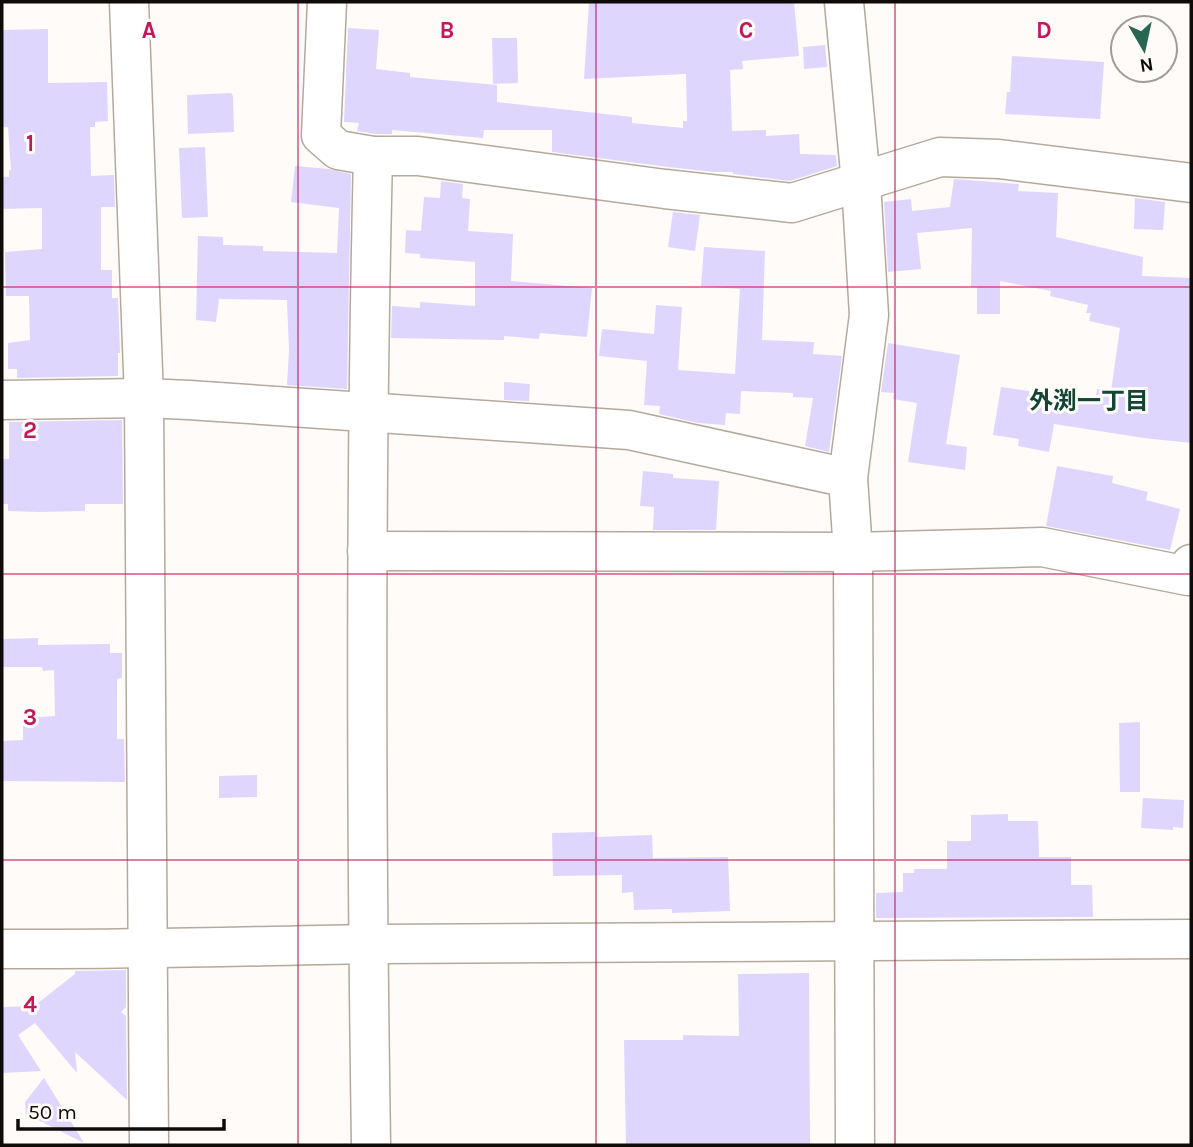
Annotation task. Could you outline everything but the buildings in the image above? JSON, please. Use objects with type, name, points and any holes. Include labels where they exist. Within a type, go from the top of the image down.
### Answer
[{"type":"street","points":[[129,2],[145,398],[149,1145]]},
{"type":"street","points":[[327,2],[321,135],[338,150],[373,156],[418,156],[792,203],[940,157],[999,159],[1191,183]]},
{"type":"street","points":[[844,2],[861,183],[869,315],[848,478],[853,552],[855,1145]]},
{"type":"street","points":[[371,1145],[366,411],[373,156]]},
{"type":"street","points":[[2,400],[145,398],[629,430],[848,478]]},
{"type":"street","points":[[367,551],[853,552],[1042,547],[1188,576],[1191,564]]},
{"type":"street","points":[[2,949],[147,950],[368,944],[853,939],[1191,939]]},
{"type":"district","name":"外渕一丁目","points":[[1089,401]]}]
